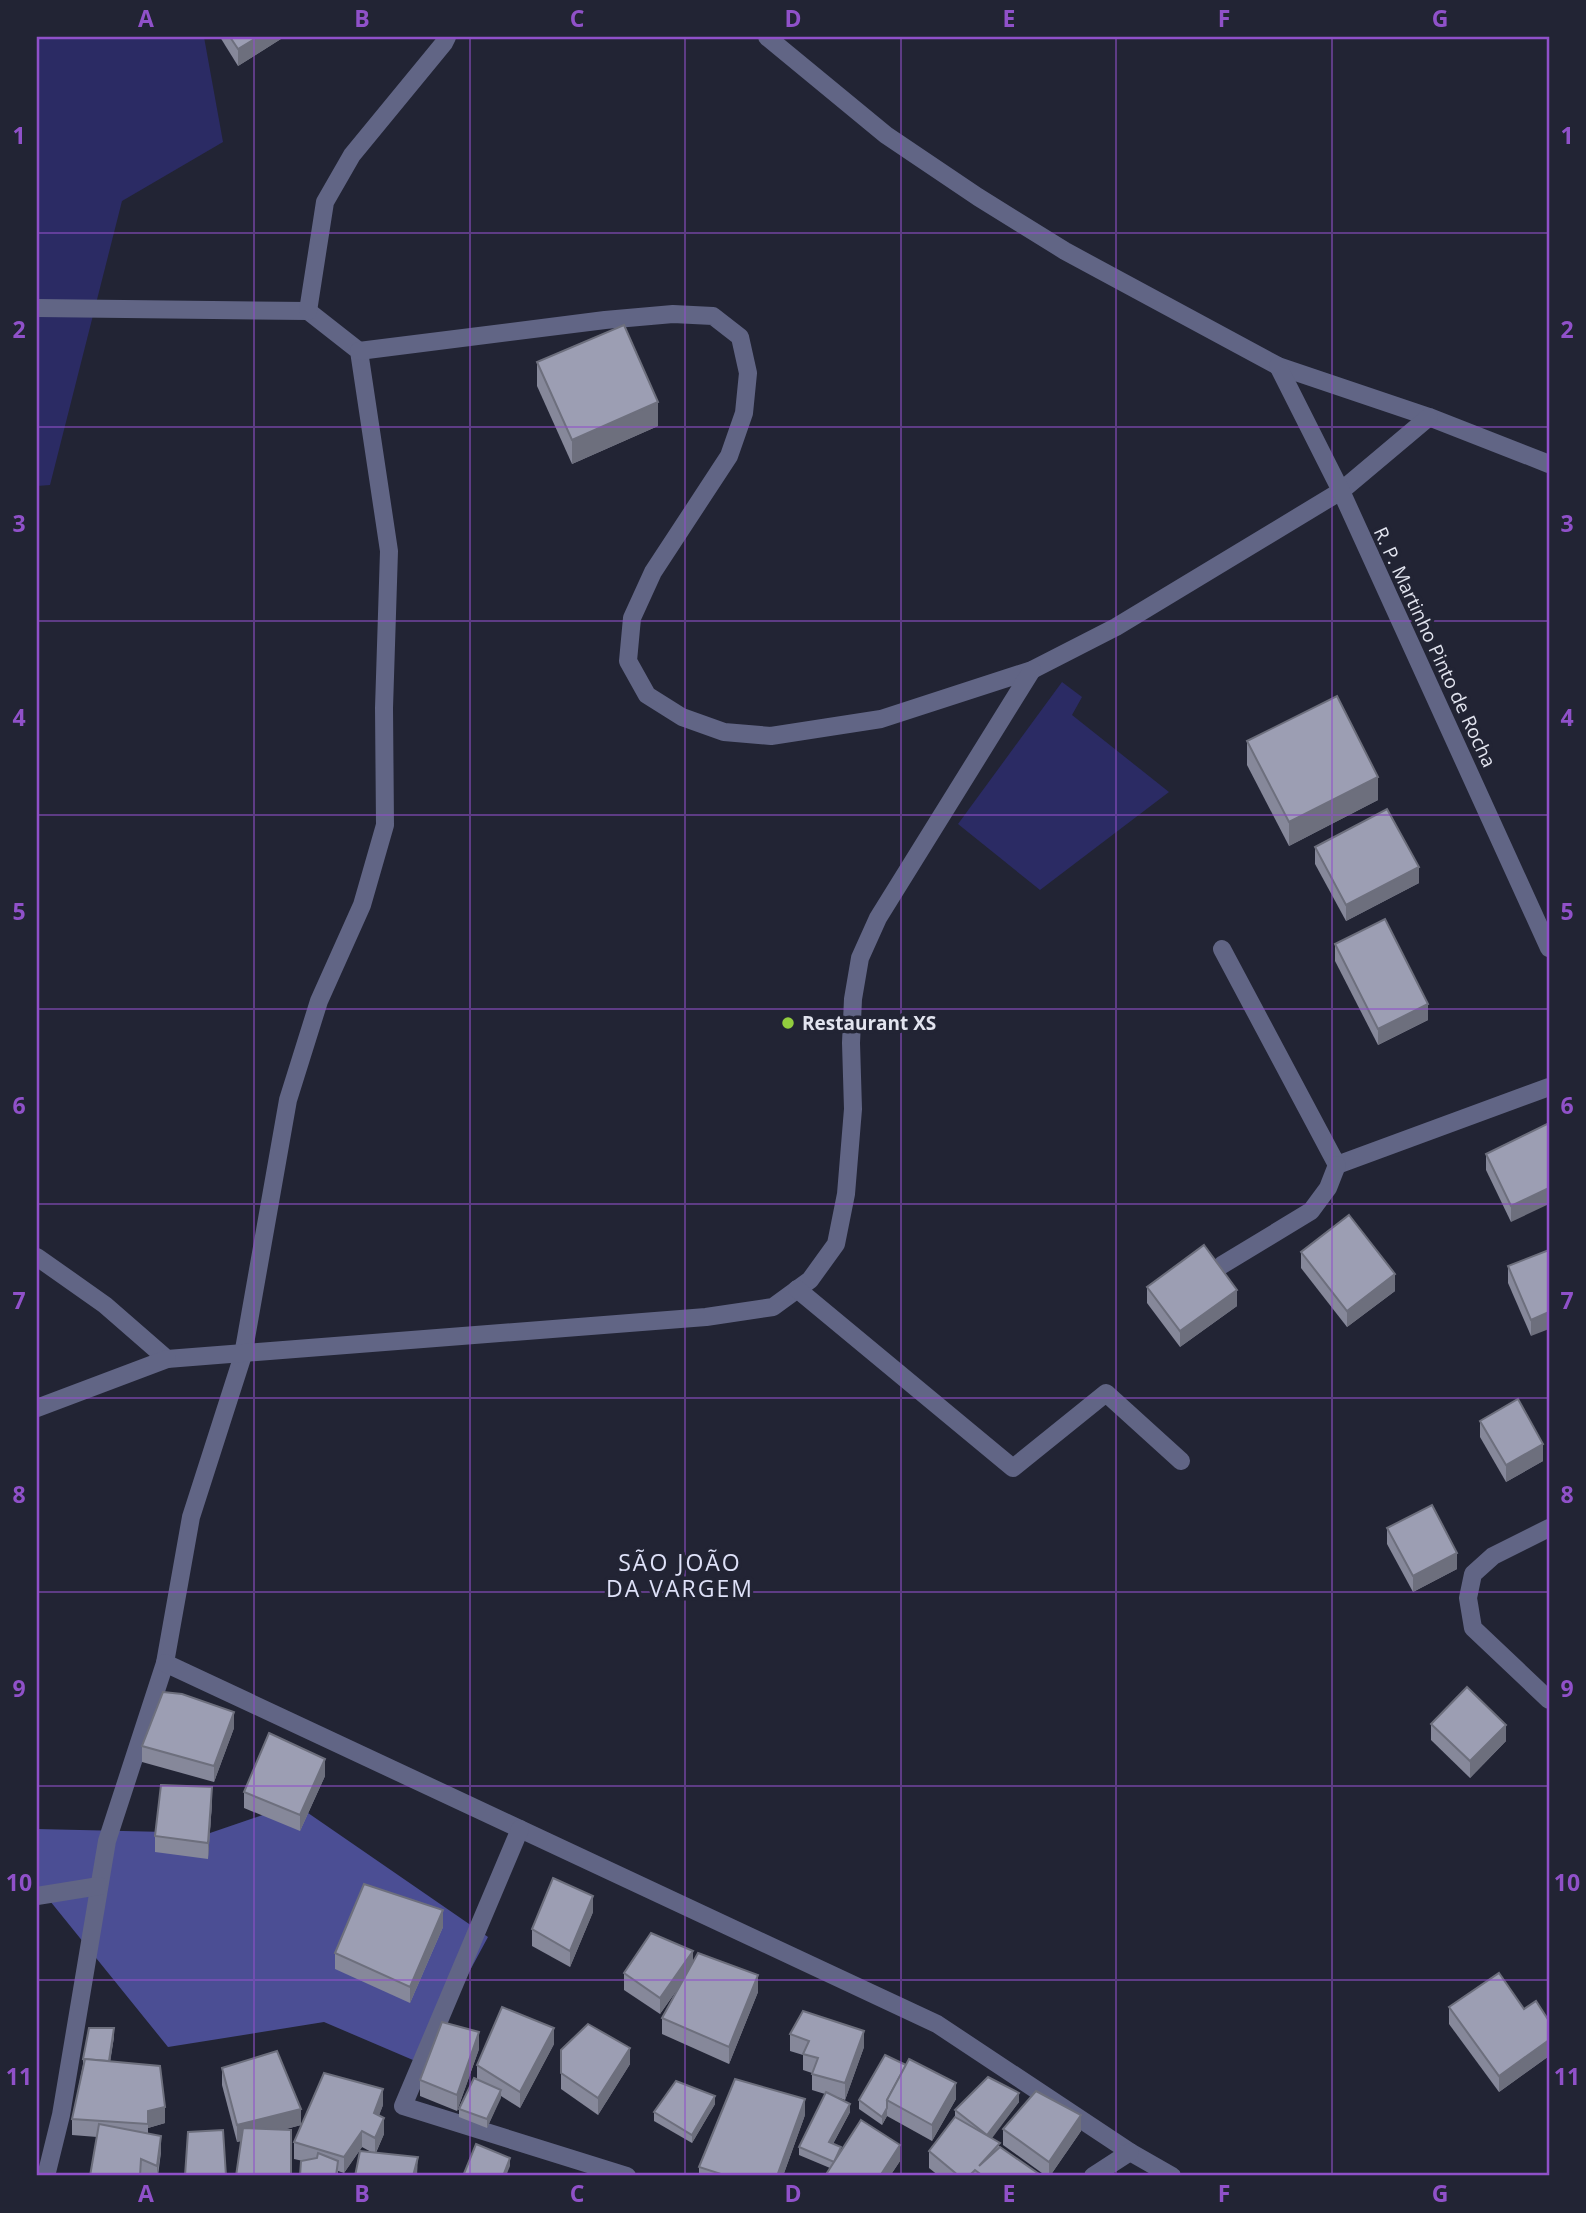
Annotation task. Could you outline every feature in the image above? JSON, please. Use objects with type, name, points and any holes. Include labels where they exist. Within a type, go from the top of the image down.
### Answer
[{"type":"street","points":[[308,311],[325,202],[352,155],[444,43],[446,37]]},
{"type":"street","points":[[767,37],[886,135],[1065,251],[1278,366],[1429,417],[1549,464]]},
{"type":"street","points":[[37,308],[308,311],[359,351],[389,551],[384,708],[385,825],[362,905],[319,1002],[288,1100],[243,1355],[191,1517],[165,1663],[107,1841],[61,2115],[46,2176]]},
{"type":"street","points":[[359,351],[673,314],[713,316],[740,337],[748,373],[744,413],[730,456],[653,572],[632,618],[628,660],[647,695],[682,717],[724,732],[771,736],[881,719],[1032,670],[1116,627],[1341,491],[1429,417]]},
{"type":"street","name":"R. P. Martinho Pinto de Rocha","points":[[1278,366],[1341,491],[1549,948]]},
{"type":"street","points":[[37,1408],[167,1359],[706,1317],[773,1307],[810,1280],[836,1244],[846,1194],[853,1110],[850,1043],[853,999],[860,958],[878,918],[1032,670]]},
{"type":"street","points":[[1222,949],[1337,1165]]},
{"type":"street","points":[[1222,1265],[1311,1211],[1328,1188],[1337,1165],[1549,1087]]},
{"type":"street","points":[[37,1257],[104,1305],[167,1359]]},
{"type":"street","points":[[797,1289],[1013,1468],[1106,1393],[1181,1461]]},
{"type":"street","points":[[1549,1528],[1493,1556],[1473,1574],[1468,1598],[1473,1628],[1549,1700]]},
{"type":"street","points":[[165,1663],[937,2024],[1130,2152],[1172,2176]]},
{"type":"street","points":[[520,1829],[403,2106],[628,2176]]},
{"type":"street","points":[[37,1896],[99,1886]]},
{"type":"street","points":[[1093,2176],[1130,2152]]},
{"type":"shaded area","points":[[37,37],[204,37],[223,142],[122,201],[50,485],[37,486]]},
{"type":"shaded area","points":[[1062,682],[1082,697],[1072,715],[1169,792],[1040,890],[958,824]]},
{"type":"shaded area","points":[[295,1804],[488,1937],[420,2063],[324,2022],[168,2047],[46,1896],[37,1893],[37,1829],[210,1833]]},
{"type":"building","points":[[230,37],[258,37],[238,49]]},
{"type":"building","points":[[624,325],[658,402],[572,440],[537,362]]},
{"type":"building","points":[[1337,696],[1378,777],[1289,822],[1247,741]]},
{"type":"building","points":[[1387,809],[1419,867],[1346,905],[1315,847]]},
{"type":"building","points":[[1385,919],[1428,1004],[1378,1029],[1335,944]]},
{"type":"building","points":[[1549,1123],[1549,1188],[1511,1206],[1486,1154]]},
{"type":"building","points":[[1349,1215],[1395,1274],[1347,1311],[1301,1252]]},
{"type":"building","points":[[1204,1245],[1237,1290],[1180,1331],[1147,1287]]},
{"type":"building","points":[[1549,1250],[1549,1312],[1531,1320],[1508,1266]]},
{"type":"building","points":[[1518,1399],[1543,1444],[1506,1465],[1480,1421]]},
{"type":"building","points":[[1432,1505],[1457,1553],[1413,1576],[1387,1528]]},
{"type":"building","points":[[1467,1687],[1506,1725],[1470,1761],[1431,1724]]},
{"type":"building","points":[[163,1692],[182,1694],[234,1712],[214,1766],[142,1746]]},
{"type":"building","points":[[269,1733],[325,1759],[300,1815],[244,1792]]},
{"type":"building","points":[[161,1785],[212,1787],[208,1843],[155,1836]]},
{"type":"building","points":[[553,1878],[593,1896],[570,1951],[532,1929]]},
{"type":"building","points":[[364,1884],[443,1910],[410,1987],[335,1953]]},
{"type":"building","points":[[651,1933],[693,1951],[660,1998],[624,1973]]},
{"type":"building","points":[[698,1953],[758,1975],[729,2047],[662,2018]]},
{"type":"building","points":[[1499,1973],[1524,2009],[1536,2001],[1549,2021],[1549,2040],[1499,2076],[1449,2007]]},
{"type":"building","points":[[502,2007],[554,2028],[520,2092],[477,2065]]},
{"type":"building","points":[[803,2011],[864,2031],[845,2083],[812,2074],[818,2058],[803,2054],[809,2041],[790,2034]]},
{"type":"building","points":[[442,2022],[479,2032],[457,2095],[420,2080]]},
{"type":"building","points":[[588,2024],[630,2048],[598,2098],[561,2073],[561,2050]]},
{"type":"building","points":[[89,2028],[114,2028],[109,2061],[83,2059]]},
{"type":"building","points":[[277,2051],[301,2109],[237,2125],[222,2068]]},
{"type":"building","points":[[885,2055],[906,2065],[887,2100],[887,2108],[882,2117],[859,2100]]},
{"type":"building","points":[[85,2059],[160,2066],[165,2107],[148,2111],[148,2124],[72,2119]]},
{"type":"building","points":[[909,2059],[956,2083],[932,2125],[887,2100]]},
{"type":"building","points":[[324,2073],[383,2089],[374,2113],[384,2118],[375,2138],[362,2131],[344,2157],[294,2142]]},
{"type":"building","points":[[988,2077],[1019,2093],[987,2135],[955,2110]]},
{"type":"building","points":[[474,2078],[501,2090],[487,2119],[459,2109]]},
{"type":"building","points":[[735,2079],[805,2099],[777,2176],[727,2176],[699,2167]]},
{"type":"building","points":[[676,2081],[715,2096],[692,2135],[654,2112]]},
{"type":"building","points":[[1036,2091],[1081,2115],[1049,2162],[1003,2129]]},
{"type":"building","points":[[826,2092],[850,2104],[829,2142],[841,2147],[834,2162],[799,2147]]},
{"type":"building","points":[[955,2117],[1000,2143],[979,2166],[1000,2147],[1042,2176],[983,2176],[975,2170],[969,2176],[959,2176],[929,2151]]},
{"type":"building","points":[[861,2120],[900,2145],[880,2176],[825,2176]]},
{"type":"building","points":[[99,2124],[161,2136],[157,2166],[141,2159],[140,2176],[90,2176]]},
{"type":"building","points":[[243,2128],[291,2130],[291,2176],[236,2176]]},
{"type":"building","points":[[223,2130],[226,2176],[185,2176],[188,2132]]},
{"type":"building","points":[[476,2144],[510,2158],[503,2176],[463,2176]]},
{"type":"building","points":[[360,2151],[418,2157],[413,2176],[355,2176]]},
{"type":"building","points":[[318,2153],[338,2161],[336,2176],[300,2176],[301,2161],[317,2158]]},
{"type":"place","name":"Restaurant XS","points":[[788,1023]]},
{"type":"district","name":"SÃO JOÃO DA VARGEM","points":[[680,1576]]}]
